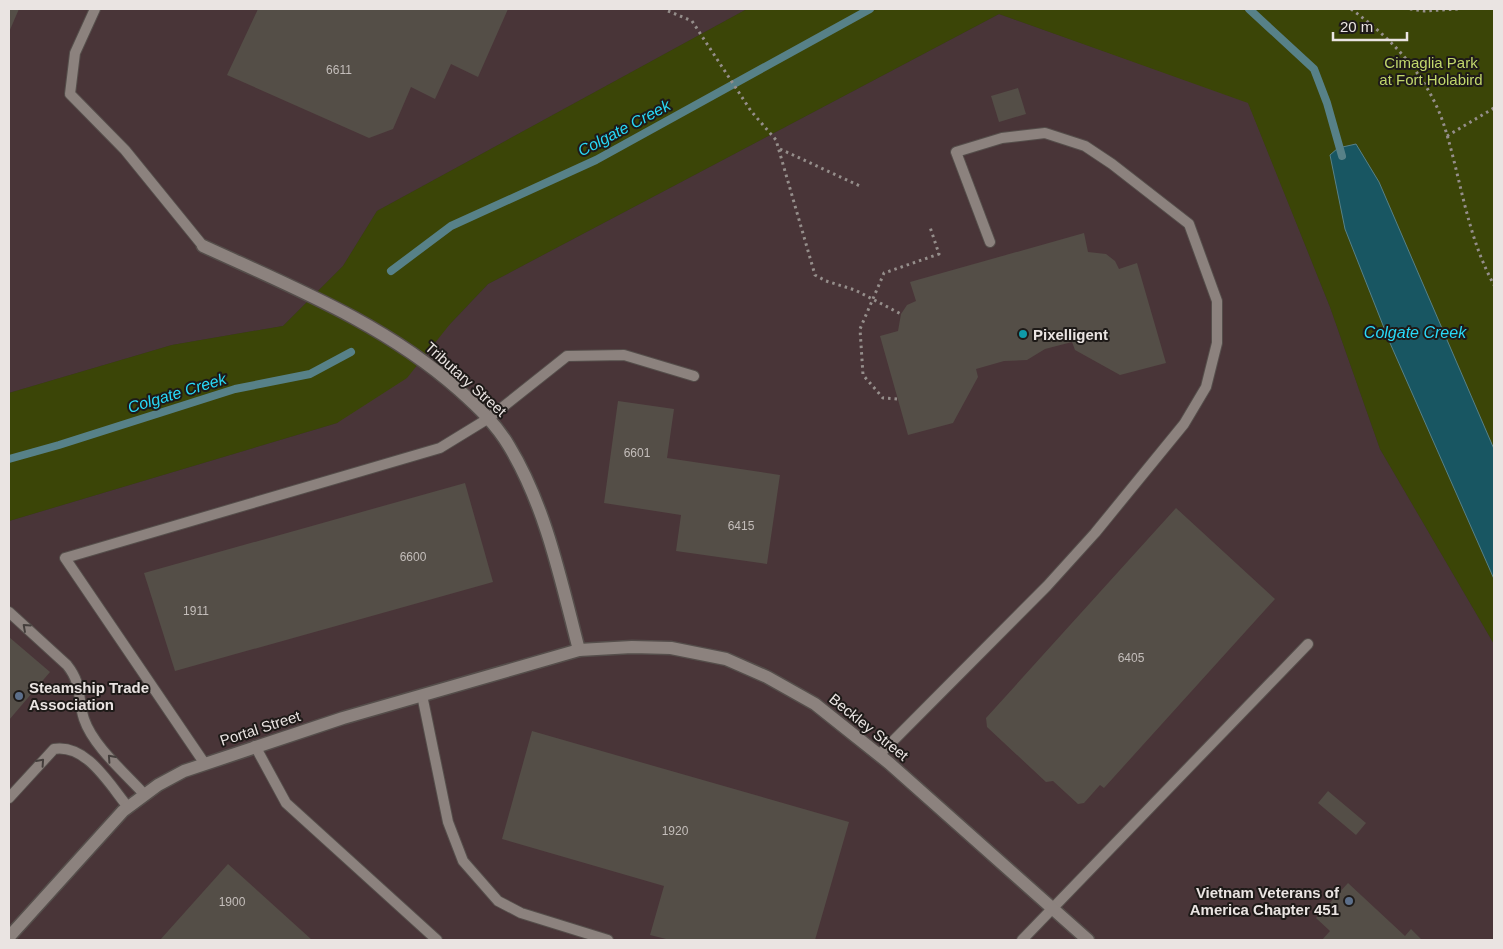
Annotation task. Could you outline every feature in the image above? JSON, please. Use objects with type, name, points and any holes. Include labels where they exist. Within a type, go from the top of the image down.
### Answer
[{"type":"street","name":"Tributary Street","points":[[202,246],[352,317],[408,348],[447,379],[489,418],[510,446],[535,498],[579,650]]},
{"type":"street","name":"Beckley Street","points":[[579,650],[671,648],[726,659],[767,677],[815,704],[879,756],[1088,940]]},
{"type":"street","name":"Portal Street","points":[[9,937],[105,828],[144,794],[167,780],[255,746],[579,650]]},
{"type":"lane","points":[[95,9],[74,53],[70,94],[125,150],[202,246]]},
{"type":"lane","points":[[879,756],[1047,586],[1095,533],[1184,424],[1206,387],[1217,343],[1217,301],[1189,224],[1112,164],[1085,146],[1045,133],[1002,138],[956,152],[990,242]]},
{"type":"lane","points":[[205,764],[65,558],[440,448],[489,418],[567,356],[624,355],[694,376]]},
{"type":"lane","points":[[9,612],[68,664],[77,681],[83,718],[91,735],[144,794]]},
{"type":"lane","points":[[1022,940],[1308,644]]},
{"type":"lane","points":[[422,695],[448,822],[463,861],[468,868],[498,901],[520,913],[608,940]]},
{"type":"lane","points":[[255,746],[286,803],[437,940]]},
{"type":"lane","points":[[9,798],[54,749],[64,747],[78,752],[92,764],[128,807]]},
{"type":"path","points":[[1351,9],[1388,39],[1414,68],[1427,88],[1447,136],[1468,223],[1485,269],[1494,285]]},
{"type":"path","points":[[1410,9],[1424,11],[1458,9]]},
{"type":"path","points":[[668,11],[692,21],[752,111],[776,140],[815,274],[901,314]]},
{"type":"path","points":[[1447,136],[1494,108]]},
{"type":"path","points":[[780,149],[860,186]]},
{"type":"path","points":[[897,399],[883,398],[864,375],[860,329],[884,273],[939,254],[930,227]]},
{"type":"shaded area","points":[[9,9],[747,9],[377,211],[343,266],[283,326],[172,345],[9,393]]},
{"type":"shaded area","points":[[999,14],[1248,102],[1330,307],[1380,449],[1494,644],[1494,940],[9,940],[9,521],[337,423],[450,324],[488,284]]},
{"type":"green space","name":"Cimaglia Park at Fort Holabird","points":[[747,9],[1494,9],[1494,644],[1380,449],[1330,307],[1248,103],[999,14],[488,284],[450,324],[407,378],[337,423],[9,521],[9,393],[172,345],[283,326],[343,266],[377,211]]},
{"type":"water","name":"Colgate Creek","points":[[1356,144],[1379,182],[1494,449],[1494,579],[1390,343],[1345,229],[1330,155],[1338,148]]},
{"type":"building","points":[[9,9],[19,9],[9,32]]},
{"type":"building","points":[[258,9],[508,9],[478,77],[451,64],[435,99],[411,87],[393,129],[369,138],[227,75]]},
{"type":"building","points":[[1018,88],[1026,114],[999,122],[991,96]]},
{"type":"building","name":"Pixelligent","points":[[1084,233],[1088,252],[1106,254],[1115,261],[1119,269],[1137,263],[1166,363],[1120,375],[1075,350],[1072,342],[1045,349],[1027,360],[1004,361],[976,369],[978,377],[953,423],[908,435],[880,336],[898,331],[901,314],[907,305],[916,301],[910,282]]},
{"type":"building","points":[[618,401],[674,409],[667,458],[780,475],[767,564],[676,551],[681,515],[604,503]]},
{"type":"building","points":[[465,483],[493,582],[175,671],[144,573]]},
{"type":"building","points":[[1176,508],[1275,599],[1104,788],[1100,785],[1084,803],[1078,804],[1053,781],[1046,782],[987,727],[986,718]]},
{"type":"building","name":"Steamship Trade Association","points":[[9,637],[50,672],[9,720]]},
{"type":"building","points":[[532,731],[849,822],[815,940],[670,940],[650,935],[664,886],[502,839]]},
{"type":"building","points":[[1328,791],[1366,823],[1356,835],[1318,803]]},
{"type":"building","points":[[228,864],[312,940],[160,940]]},
{"type":"building","name":"Vietnam Veterans of America Chapter 451","points":[[1348,883],[1405,936],[1411,929],[1422,940],[1322,940],[1330,931],[1316,918]]},
{"type":"waterway","name":"Colgate Creek","points":[[391,271],[451,226],[596,160],[870,9]]},
{"type":"waterway","name":"Colgate Creek","points":[[1249,9],[1314,69],[1327,103],[1342,156]]},
{"type":"waterway","name":"Colgate Creek","points":[[9,459],[235,389],[310,374],[351,352]]},
{"type":"place","name":"Pixelligent","points":[[1023,334]]},
{"type":"place","name":"Steamship Trade Association","points":[[19,696]]},
{"type":"place","name":"Vietnam Veterans of America Chapter 451","points":[[1349,901]]}]
